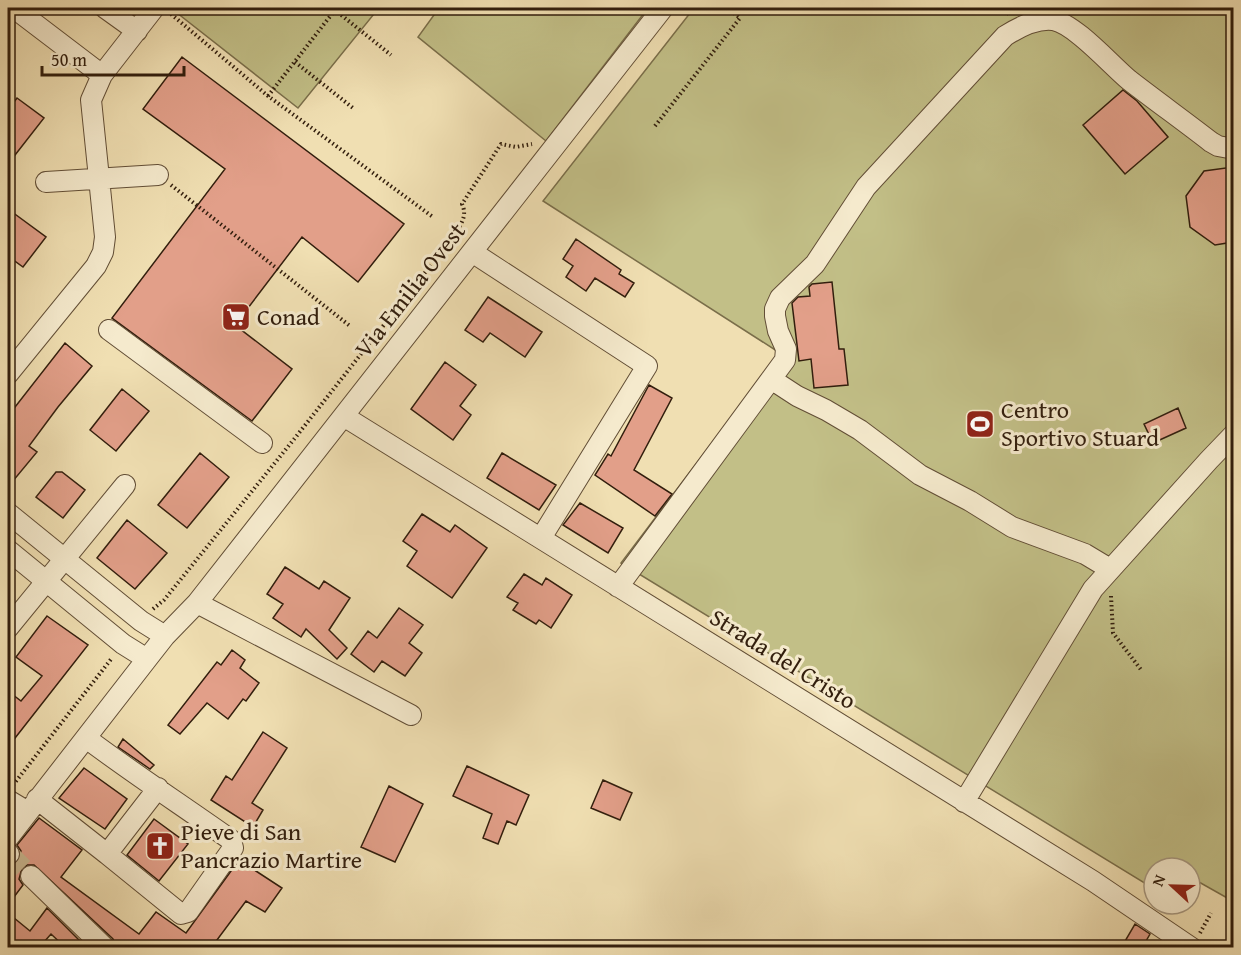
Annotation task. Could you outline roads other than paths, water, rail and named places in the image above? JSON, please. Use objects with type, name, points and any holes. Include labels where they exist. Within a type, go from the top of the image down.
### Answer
[{"type":"street","points":[[105,8],[137,31]]},
{"type":"street","points":[[8,374],[100,259],[106,244],[91,100],[102,75],[154,8]]},
{"type":"street","name":"Via Emilia Ovest","points":[[8,848],[32,806],[165,636],[197,603],[345,417],[663,8]]},
{"type":"street","points":[[25,11],[102,75]]},
{"type":"street","points":[[618,587],[785,360],[787,352],[775,316],[775,309],[780,298],[815,264],[866,187],[994,48],[1016,29],[1042,20],[1054,20],[1065,25],[1131,81],[1211,142],[1233,149]]},
{"type":"street","points":[[46,182],[158,175]]},
{"type":"street","points":[[472,252],[647,366],[540,538]]},
{"type":"street","points":[[109,330],[262,443]]},
{"type":"street","points":[[771,379],[797,396],[860,430],[920,476],[970,501],[1012,527],[1085,554],[1107,572]]},
{"type":"street","name":"Strada del Cristo","points":[[345,417],[1108,891],[1192,948]]},
{"type":"street","points":[[964,802],[1088,598],[1107,572],[1233,434]]},
{"type":"street","points":[[8,628],[125,485]]},
{"type":"street","points":[[8,513],[141,621],[165,636]]},
{"type":"street","points":[[8,550],[123,644],[147,659]]},
{"type":"street","points":[[197,603],[411,716]]},
{"type":"street","points":[[8,800],[32,806],[106,854],[181,914],[188,912],[233,848],[231,840],[86,738]]},
{"type":"street","points":[[106,854],[150,784]]},
{"type":"street","points":[[31,876],[105,948]]},
{"type":"tunnel","points":[[9,854],[31,876]]},
{"type":"place","name":"Conad","points":[[236,317]]},
{"type":"place","name":"Centro Sportivo Stuard","points":[[980,424]]},
{"type":"place","name":"Pieve di San Pancrazio Martire","points":[[160,846]]}]
